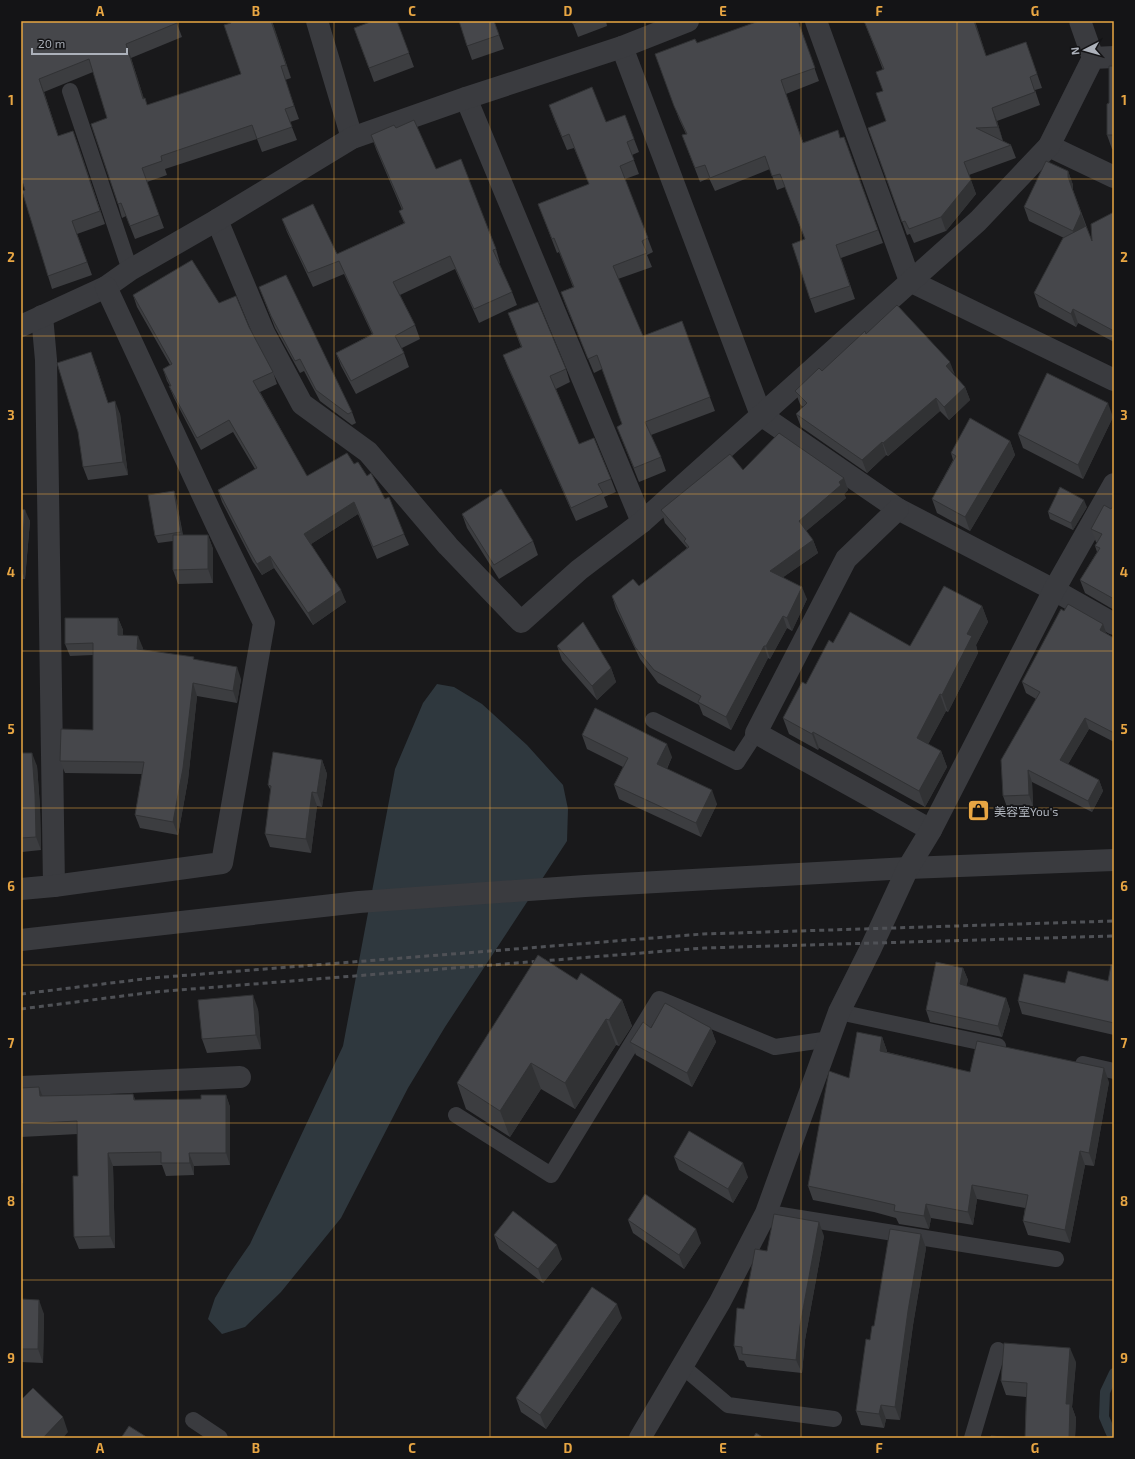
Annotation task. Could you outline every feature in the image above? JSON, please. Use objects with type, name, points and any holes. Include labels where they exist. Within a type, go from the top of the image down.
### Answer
[{"type":"street","points":[[317,21],[352,138]]},
{"type":"street","points":[[21,326],[106,287],[130,270],[217,220],[352,138],[466,98],[622,47],[656,27],[688,21]]},
{"type":"street","points":[[816,21],[910,281],[1114,380]]},
{"type":"street","points":[[217,220],[264,333],[302,404],[368,452],[448,546],[521,622],[579,570],[642,522],[978,221],[1049,146],[1103,58],[1080,21]]},
{"type":"street","points":[[622,47],[761,415],[898,509],[1054,590],[1114,624]]},
{"type":"street","points":[[466,98],[642,522]]},
{"type":"street","points":[[1049,146],[1114,177]]},
{"type":"street","points":[[21,889],[54,886],[222,863],[264,623],[217,526],[106,287]]},
{"type":"street","points":[[42,316],[46,360],[54,886]]},
{"type":"street","points":[[640,1438],[720,1302],[766,1213],[839,1012],[908,868],[931,830],[1054,590],[1114,484]]},
{"type":"street","points":[[898,509],[846,559],[756,733],[931,830]]},
{"type":"street","points":[[21,940],[359,902],[585,886],[908,868],[1114,860]]},
{"type":"street","points":[[21,1087],[240,1078]]},
{"type":"lane","points":[[70,91],[130,270]]},
{"type":"lane","points":[[653,720],[737,762],[756,733]]},
{"type":"lane","points":[[456,1115],[551,1175],[659,999],[775,1047],[830,1039]]},
{"type":"lane","points":[[839,1012],[1015,1050]]},
{"type":"lane","points":[[1068,1061],[1114,1071]]},
{"type":"lane","points":[[766,1213],[1056,1259]]},
{"type":"lane","points":[[972,1438],[998,1350]]},
{"type":"lane","points":[[682,1366],[728,1405],[834,1419]]},
{"type":"lane","points":[[193,1420],[220,1438]]},
{"type":"shaded area","points":[[437,684],[454,687],[482,704],[527,745],[563,785],[568,809],[567,841],[445,1027],[408,1088],[341,1218],[281,1292],[245,1327],[222,1334],[208,1319],[215,1298],[250,1244],[343,1046],[395,769],[423,703]]},
{"type":"building","points":[[21,21],[176,21],[177,23],[126,44],[143,99],[145,98],[147,105],[241,74],[224,25],[231,23],[231,21],[271,21],[286,65],[281,66],[294,106],[285,109],[292,127],[257,139],[252,125],[161,156],[162,161],[142,168],[159,215],[130,226],[121,203],[118,204],[91,124],[107,118],[89,59],[39,79],[58,136],[73,131],[100,211],[72,221],[87,262],[48,276],[22,191],[25,190],[21,178]]},
{"type":"building","points":[[373,21],[397,21],[409,53],[369,68],[354,28]]},
{"type":"building","points":[[459,21],[494,21],[499,35],[467,46]]},
{"type":"building","points":[[572,21],[580,21],[573,24]]},
{"type":"building","points":[[759,21],[798,21],[815,68],[781,80],[803,143],[838,130],[840,138],[844,137],[878,230],[836,245],[850,286],[810,299],[792,244],[805,239],[780,174],[772,176],[765,156],[710,178],[705,165],[695,168],[682,135],[687,134],[674,106],[655,54],[695,39],[697,43]]},
{"type":"building","points":[[864,21],[974,21],[986,56],[1026,42],[1037,74],[1030,77],[1035,92],[992,108],[998,127],[976,128],[1011,145],[964,162],[971,180],[941,217],[909,229],[905,221],[902,222],[868,128],[886,121],[876,93],[883,91],[876,72],[884,69]]},
{"type":"building","points":[[1109,66],[1114,66],[1114,135],[1107,135]]},
{"type":"building","points":[[592,87],[606,122],[625,115],[634,139],[627,142],[634,160],[620,166],[648,238],[642,241],[647,253],[613,266],[643,336],[682,321],[710,397],[645,422],[661,457],[634,468],[617,427],[622,424],[597,355],[588,359],[561,292],[574,287],[538,204],[589,184],[569,134],[562,137],[549,105]]},
{"type":"building","points":[[414,120],[436,169],[461,159],[496,249],[493,250],[512,292],[474,309],[450,256],[393,282],[415,325],[395,336],[404,353],[351,381],[336,353],[373,334],[339,261],[308,273],[282,219],[313,204],[337,254],[405,223],[399,211],[403,209],[371,135],[394,125],[396,128]]},
{"type":"building","points":[[1046,161],[1068,171],[1068,177],[1081,213],[1073,231],[1024,207]]},
{"type":"building","points":[[1114,212],[1114,331],[1073,309],[1071,314],[1034,293],[1063,238],[1086,226],[1092,241],[1091,224]]},
{"type":"building","points":[[192,260],[219,303],[236,296],[249,327],[273,372],[253,381],[307,476],[347,453],[354,464],[358,462],[367,476],[371,473],[385,499],[389,497],[404,534],[373,547],[354,502],[304,534],[341,590],[308,613],[270,556],[257,564],[218,490],[257,468],[229,420],[197,438],[169,386],[171,386],[163,369],[172,364],[133,295]]},
{"type":"building","points":[[286,275],[352,412],[348,414],[316,390],[300,359],[295,361],[271,316],[259,287]]},
{"type":"building","points":[[538,302],[566,369],[550,376],[579,444],[594,438],[611,479],[598,484],[603,493],[571,508],[503,355],[522,347],[508,313]]},
{"type":"building","points":[[897,305],[950,362],[946,366],[965,387],[944,407],[936,398],[862,460],[796,414],[807,403],[795,391],[819,368],[822,371],[865,331],[866,334]]},
{"type":"building","points":[[91,352],[108,403],[115,401],[123,462],[83,467],[78,432],[57,363]]},
{"type":"building","points":[[1047,373],[1108,403],[1078,465],[1018,434]]},
{"type":"building","points":[[970,418],[1010,441],[965,517],[932,499],[956,456],[951,453]]},
{"type":"building","points":[[779,433],[844,478],[839,482],[841,485],[799,521],[813,540],[770,571],[802,587],[787,618],[783,616],[766,646],[764,646],[726,717],[698,702],[701,696],[654,670],[635,647],[612,596],[633,579],[639,586],[689,547],[684,541],[686,539],[661,510],[730,454],[743,470]]},
{"type":"building","points":[[1060,487],[1084,500],[1071,523],[1048,512]]},
{"type":"building","points":[[501,489],[533,541],[494,565],[462,514]]},
{"type":"building","points":[[174,491],[181,532],[155,536],[148,495]]},
{"type":"building","points":[[1104,505],[1111,509],[1114,505],[1114,599],[1080,580],[1100,548],[1095,546],[1102,534],[1091,529]]},
{"type":"building","points":[[21,509],[25,510],[21,568]]},
{"type":"building","points":[[173,535],[208,535],[208,569],[173,570]]},
{"type":"building","points":[[944,586],[982,606],[967,634],[972,636],[942,695],[940,694],[917,738],[941,751],[919,791],[813,732],[812,734],[783,718],[802,682],[806,684],[829,640],[833,643],[850,612],[910,646]]},
{"type":"building","points":[[1068,604],[1103,624],[1100,630],[1114,638],[1114,733],[1085,718],[1060,760],[1099,780],[1088,801],[1028,770],[1029,795],[1003,796],[1001,760],[1040,692],[1022,682],[1061,609],[1064,611]]},
{"type":"building","points":[[65,618],[118,618],[118,635],[138,636],[137,649],[194,657],[193,659],[237,667],[233,691],[193,683],[183,768],[173,822],[135,815],[144,762],[60,761],[61,729],[93,730],[93,643],[65,644]]},
{"type":"building","points":[[583,622],[611,668],[592,686],[557,646]]},
{"type":"building","points":[[595,708],[667,744],[657,764],[712,790],[696,823],[614,785],[628,758],[582,735]]},
{"type":"building","points":[[273,752],[322,760],[317,793],[312,792],[306,839],[265,834],[271,786],[268,785]]},
{"type":"building","points":[[21,753],[32,753],[36,837],[21,838]]},
{"type":"building","points":[[538,955],[577,980],[581,973],[622,1000],[609,1020],[606,1019],[565,1083],[531,1063],[500,1111],[457,1083]]},
{"type":"building","points":[[936,962],[963,968],[960,984],[1006,998],[998,1026],[926,1010]]},
{"type":"building","points":[[1111,965],[1114,966],[1114,1023],[1018,1001],[1024,974],[1065,983],[1068,971],[1108,981]]},
{"type":"building","points":[[253,995],[256,1035],[202,1039],[198,1000]]},
{"type":"building","points":[[665,1003],[711,1028],[687,1073],[630,1042],[643,1022],[651,1028]]},
{"type":"building","points":[[857,1032],[882,1037],[880,1051],[970,1072],[977,1041],[1104,1068],[1089,1153],[1080,1151],[1065,1230],[1023,1221],[1028,1195],[972,1185],[968,1212],[926,1204],[924,1216],[894,1211],[895,1205],[808,1186],[829,1071],[849,1078]]},
{"type":"building","points":[[39,1087],[40,1096],[133,1094],[134,1100],[201,1099],[201,1095],[226,1095],[226,1153],[189,1153],[190,1163],[161,1163],[161,1152],[108,1153],[110,1236],[74,1237],[73,1176],[78,1176],[77,1121],[21,1124],[21,1088]]},
{"type":"building","points":[[689,1131],[743,1163],[728,1189],[674,1157]]},
{"type":"building","points":[[645,1194],[696,1229],[679,1255],[628,1220]]},
{"type":"building","points":[[513,1211],[557,1245],[538,1269],[494,1235]]},
{"type":"building","points":[[774,1214],[819,1222],[800,1326],[796,1360],[742,1354],[742,1347],[734,1346],[737,1308],[744,1309],[755,1249],[767,1251]]},
{"type":"building","points":[[890,1229],[921,1234],[908,1311],[895,1407],[881,1405],[879,1414],[856,1411],[866,1339],[870,1340],[872,1326],[874,1326]]},
{"type":"building","points":[[592,1287],[617,1304],[540,1415],[516,1398]]},
{"type":"building","points":[[21,1299],[39,1300],[38,1349],[21,1349]]},
{"type":"building","points":[[1004,1343],[1070,1348],[1066,1404],[1070,1404],[1069,1438],[1025,1438],[1027,1383],[1001,1381]]},
{"type":"building","points":[[33,1388],[63,1417],[43,1438],[21,1438],[21,1400]]},
{"type":"building","points":[[129,1426],[148,1438],[121,1438]]},
{"type":"building","points":[[756,1433],[764,1438],[753,1438]]},
{"type":"building","points":[[991,1436],[1018,1438],[990,1438]]},
{"type":"waterway","points":[[1113,1438],[1104,1417],[1105,1392],[1114,1373]]},
{"type":"railway","points":[[21,994],[152,978],[703,934],[1114,921]]},
{"type":"railway","points":[[21,1009],[154,992],[704,948],[1114,936]]},
{"type":"place","name":"美容室You's","points":[[979,811]]}]
